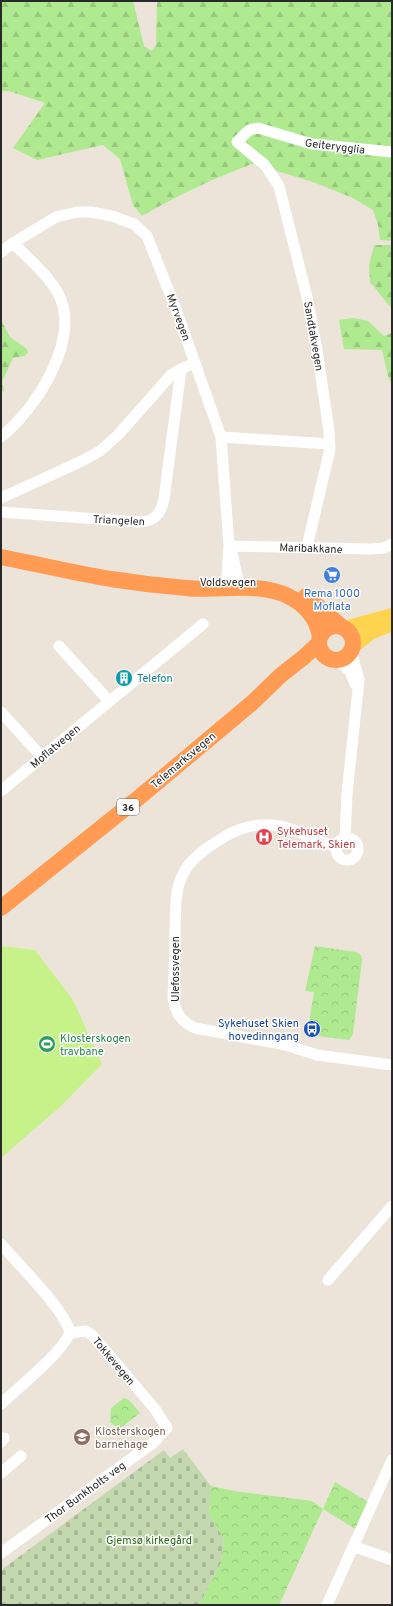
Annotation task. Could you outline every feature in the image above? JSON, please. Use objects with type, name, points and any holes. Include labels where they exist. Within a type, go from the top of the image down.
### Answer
[{"type":"highway","name":"Voldsvegen","points":[[1,557],[110,579],[186,588],[233,583],[272,584],[298,592],[312,600],[343,627]]},
{"type":"highway","name":"Voldsvegen","points":[[233,583],[288,596],[298,602],[312,615],[316,621],[319,640]]},
{"type":"highway","name":"36","points":[[319,640],[327,628],[343,627]]},
{"type":"highway","points":[[343,627],[351,634],[352,649]]},
{"type":"highway","points":[[319,640],[321,652],[334,660]]},
{"type":"highway","name":"Telemarksvegen","points":[[1,908],[142,795],[252,702],[281,675],[304,657],[319,640]]},
{"type":"highway","name":"36","points":[[334,660],[345,658],[352,649]]},
{"type":"highway","name":"Telemarksvegen","points":[[252,702],[306,668],[322,662],[334,660]]},
{"type":"main road","points":[[343,627],[392,615]]},
{"type":"main road","points":[[352,649],[370,633],[392,624]]},
{"type":"street","name":"Geiterygglia","points":[[237,142],[249,130],[258,128],[312,144],[392,152]]},
{"type":"street","name":"Sandtakvegen","points":[[237,142],[266,165],[275,179],[282,196],[307,297],[330,444],[326,471],[307,547]]},
{"type":"street","name":"Myrvegen","points":[[1,252],[45,222],[66,213],[102,213],[134,224],[145,233],[151,243],[221,436],[228,546],[234,560],[233,583]]},
{"type":"street","points":[[1,437],[25,413],[46,382],[60,351],[64,326],[64,314],[58,293],[41,272],[13,243]]},
{"type":"street","points":[[1,498],[92,456],[118,435],[171,375],[195,363]]},
{"type":"street","name":"Triangelen","points":[[1,512],[140,522],[150,522],[154,519],[161,511],[164,499],[181,369]]},
{"type":"street","points":[[221,436],[330,444]]},
{"type":"street","name":"Maribakkane","points":[[228,546],[371,549],[384,548],[392,544]]},
{"type":"street","name":"Moflatvegen","points":[[1,790],[108,700],[203,624]]},
{"type":"street","points":[[59,646],[108,700]]},
{"type":"street","points":[[345,838],[347,794],[359,680],[352,649]]},
{"type":"street","points":[[334,660],[350,671],[358,694]]},
{"type":"street","points":[[1,712],[42,756]]},
{"type":"street","name":"Ulefossvegen","points":[[336,846],[322,843],[295,830],[278,825],[256,825],[238,829],[229,834],[216,842],[191,863],[182,876],[176,901],[173,998],[176,1011],[185,1023],[195,1028],[286,1045],[317,1055],[392,1065]]},
{"type":"street","points":[[345,838],[354,841],[357,844],[358,849],[354,858],[350,860],[341,859],[338,856],[336,846],[345,838]]},
{"type":"street","points":[[328,1280],[392,1206]]},
{"type":"street","points":[[1,1244],[52,1304],[67,1324],[70,1333],[67,1340],[56,1352],[1,1404]]},
{"type":"street","name":"Tokkevegen","points":[[70,1333],[86,1331],[92,1335],[155,1409],[167,1428]]},
{"type":"street","name":"Thor Bunkholts veg","points":[[1,1553],[153,1443],[167,1428]]},
{"type":"street","points":[[1,1473],[21,1456]]},
{"type":"street","points":[[327,1605],[392,1460]]},
{"type":"street","points":[[353,1546],[392,1560]]},
{"type":"green space","points":[[1,1],[133,1],[144,46],[152,51],[156,45],[157,1],[392,1],[392,241],[380,240],[378,225],[373,210],[353,198],[313,182],[277,171],[263,160],[201,185],[142,216],[133,205],[120,159],[103,145],[37,160],[13,148],[45,103],[9,91],[1,91]]},
{"type":"green space","points":[[374,245],[392,245],[392,309],[370,282],[369,265]]},
{"type":"green space","points":[[353,318],[368,321],[384,336],[392,333],[392,383],[389,380],[382,350],[344,349],[339,320]]},
{"type":"green space","points":[[1,320],[10,337],[27,349],[28,353],[24,356],[13,358],[2,382],[3,392],[1,391]]},
{"type":"green space","name":"Klosterskogen travbane","points":[[1,946],[35,950],[73,1000],[102,1064],[61,1106],[1,1158]]},
{"type":"green space","points":[[315,946],[356,952],[361,955],[362,960],[353,1034],[349,1040],[317,1036],[314,1026],[309,1023],[314,992],[305,991]]},
{"type":"green space","points":[[124,1398],[129,1400],[140,1413],[119,1429],[110,1422],[111,1408]]},
{"type":"green space","name":"Gjemsø kirkegård","points":[[183,1449],[211,1486],[209,1514],[224,1539],[221,1563],[199,1605],[1,1605],[1,1570],[164,1450],[170,1458]]},
{"type":"green space","points":[[335,1482],[370,1503],[357,1530],[323,1509]]},
{"type":"green space","points":[[211,1486],[234,1491],[312,1501],[323,1509],[279,1605],[199,1605],[221,1563],[224,1539],[209,1514]]},
{"type":"place","name":"Rema 1000 Moflata","points":[[332,575]]},
{"type":"place","name":"Telefon","points":[[124,678]]},
{"type":"place","name":"Sykehuset Telemark, Skien","points":[[264,837]]},
{"type":"place","name":"Sykehuset Skien hovedinngang","points":[[312,1029]]},
{"type":"place","name":"Klosterskogen travbane","points":[[47,1044]]},
{"type":"place","name":"Klosterskogen barnehage","points":[[82,1437]]}]
